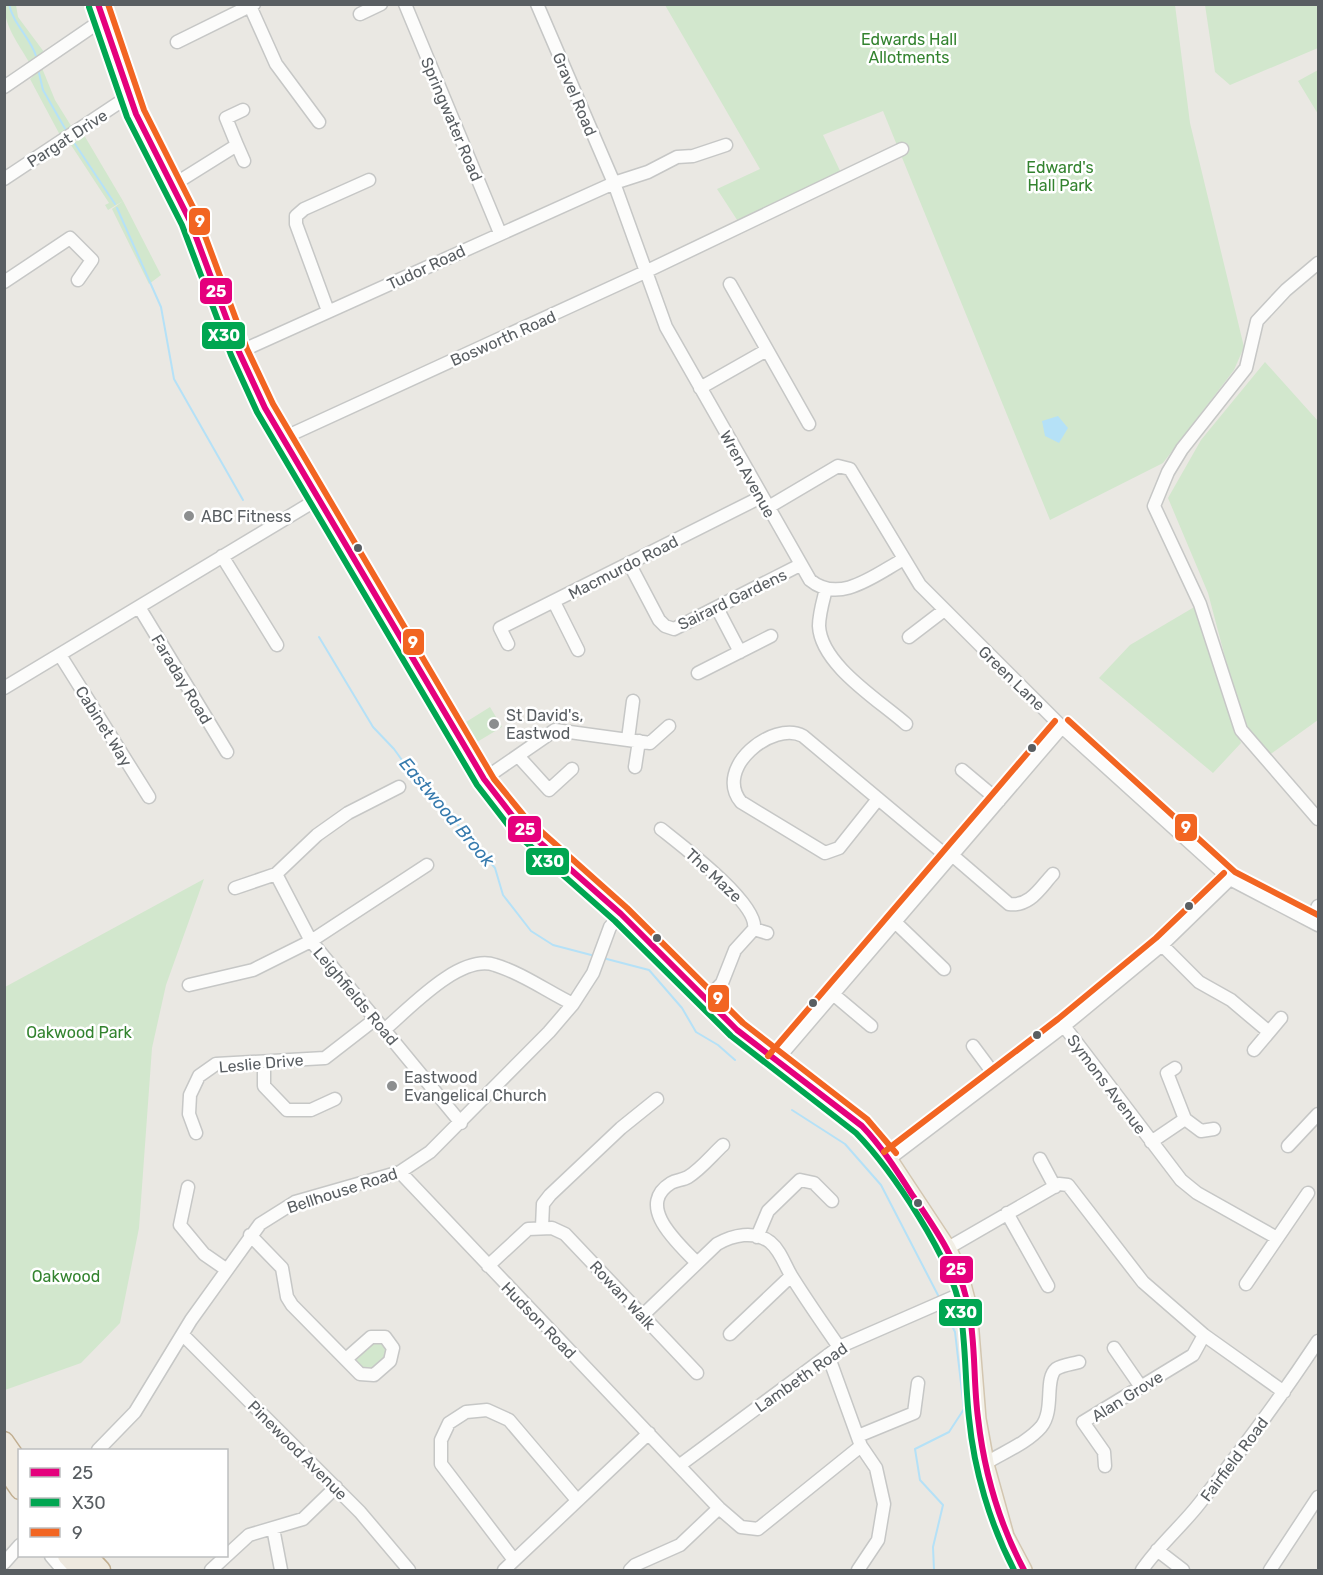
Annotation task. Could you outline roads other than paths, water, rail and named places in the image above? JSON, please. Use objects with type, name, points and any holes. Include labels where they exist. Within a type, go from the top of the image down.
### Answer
[{"type":"highway","points":[[4,1438],[18,1452]]},
{"type":"highway","points":[[4,1438],[18,1461]]},
{"type":"highway","points":[[4,1467],[18,1487]]},
{"type":"highway","points":[[69,1557],[80,1570]]},
{"type":"highway","points":[[83,1557],[93,1570]]},
{"type":"highway","points":[[89,1557],[101,1570]]},
{"type":"main road","points":[[98,4],[129,96],[190,221],[239,352],[281,439],[484,779],[518,824],[621,914],[706,1000],[775,1062],[862,1126],[889,1159],[948,1248],[965,1292],[986,1463],[1001,1522],[1023,1570]]},
{"type":"street","points":[[360,14],[381,4]]},
{"type":"street","name":"Springwater Road","points":[[405,4],[500,233]]},
{"type":"street","name":"Gravel Road","points":[[537,4],[614,183],[645,272]]},
{"type":"street","points":[[177,42],[252,5],[276,64],[319,122]]},
{"type":"street","points":[[4,87],[102,20]]},
{"type":"street","name":"Pargat Drive","points":[[4,179],[65,141],[129,96]]},
{"type":"street","points":[[243,110],[226,118],[244,161]]},
{"type":"street","points":[[173,185],[237,145]]},
{"type":"street","name":"Tudor Road","points":[[239,352],[614,183],[648,172],[674,158],[693,156],[726,145]]},
{"type":"street","name":"Bosworth Road","points":[[281,439],[645,272],[902,149]]},
{"type":"street","points":[[328,312],[296,224],[296,216],[304,209],[369,180]]},
{"type":"street","points":[[4,282],[70,237],[92,260],[78,280]]},
{"type":"street","points":[[1318,262],[1286,290],[1257,321],[1246,368],[1182,449],[1168,472],[1154,506],[1200,604],[1240,730],[1318,819]]},
{"type":"street","name":"Wren Avenue","points":[[645,272],[660,315],[800,566],[810,580],[826,590]]},
{"type":"street","points":[[730,284],[809,424]]},
{"type":"street","points":[[700,388],[767,350]]},
{"type":"street","name":"Green Lane","points":[[767,508],[834,468],[847,467],[920,585],[943,611],[1062,727],[1230,879],[1315,923]]},
{"type":"street","name":"Macmurdo Road","points":[[508,644],[500,628],[761,497]]},
{"type":"street","points":[[5,687],[318,499]]},
{"type":"street","points":[[222,556],[277,645]]},
{"type":"street","points":[[904,559],[853,587],[826,590],[819,625],[826,650],[836,664],[906,724]]},
{"type":"street","name":"Sairard Gardens","points":[[629,563],[659,620],[668,628],[678,627],[800,566]]},
{"type":"street","points":[[554,602],[578,650]]},
{"type":"street","name":"Faraday Road","points":[[139,607],[226,752]]},
{"type":"street","points":[[717,608],[740,652]]},
{"type":"street","points":[[909,638],[943,611]]},
{"type":"street","points":[[698,673],[771,636]]},
{"type":"street","name":"Cabinet Way","points":[[60,655],[149,797]]},
{"type":"street","points":[[633,701],[635,767]]},
{"type":"street","points":[[484,779],[555,730],[570,730],[652,742],[669,726]]},
{"type":"street","points":[[775,1062],[1062,727]]},
{"type":"street","points":[[878,799],[839,848],[825,853],[741,802],[734,791],[733,775],[735,768],[745,756],[777,734],[790,731],[803,736],[1009,904],[1019,906],[1029,902],[1053,874]]},
{"type":"street","points":[[519,757],[549,790],[572,768]]},
{"type":"street","points":[[962,770],[999,801]]},
{"type":"street","points":[[235,888],[276,874],[317,835],[348,813],[399,788]]},
{"type":"street","name":"The Maze","points":[[661,829],[709,868],[747,907],[754,920],[754,929]]},
{"type":"street","points":[[276,874],[311,941],[427,865]]},
{"type":"street","points":[[889,1159],[1064,1026],[1162,945],[1230,879]]},
{"type":"street","points":[[1315,923],[1318,906]]},
{"type":"street","name":"Bellhouse Road","points":[[99,1449],[135,1412],[250,1235],[271,1216],[295,1202],[400,1172],[421,1159],[461,1123],[573,1004],[598,961],[610,927],[621,914]]},
{"type":"street","points":[[895,922],[944,969]]},
{"type":"street","points":[[706,1000],[722,983],[735,950],[754,929],[767,933]]},
{"type":"street","name":"Leighfields Road","points":[[189,986],[253,970],[311,941],[461,1123]]},
{"type":"street","points":[[1162,945],[1200,982],[1231,1000],[1269,1032]]},
{"type":"street","points":[[384,1030],[448,976],[472,964],[494,964],[573,1004]]},
{"type":"street","points":[[833,994],[871,1026]]},
{"type":"street","points":[[1254,1050],[1281,1018]]},
{"type":"street","name":"Leslie Drive","points":[[196,1133],[189,1114],[190,1095],[199,1076],[216,1064],[325,1058],[374,1020]]},
{"type":"street","name":"Symons Avenue","points":[[1064,1026],[1181,1180],[1197,1193],[1277,1238]]},
{"type":"street","points":[[973,1046],[996,1077]]},
{"type":"street","points":[[264,1063],[264,1086],[287,1110],[311,1110],[335,1099]]},
{"type":"street","points":[[1175,1068],[1167,1073],[1185,1119],[1201,1131],[1214,1129]]},
{"type":"street","points":[[488,1266],[528,1229],[542,1227],[543,1204],[550,1195],[621,1128],[657,1099]]},
{"type":"street","points":[[1288,1146],[1318,1114]]},
{"type":"street","name":"Symons Avenue","points":[[1151,1142],[1185,1119]]},
{"type":"street","points":[[697,1263],[663,1228],[657,1211],[659,1196],[670,1184],[687,1178],[723,1145]]},
{"type":"street","points":[[1040,1159],[1055,1187]]},
{"type":"street","name":"Hudson Road","points":[[400,1172],[719,1508],[741,1527],[758,1529],[860,1441],[914,1413],[918,1383]]},
{"type":"street","points":[[758,1237],[768,1211],[800,1180],[814,1183],[832,1201]]},
{"type":"street","points":[[948,1248],[1055,1187],[1068,1185],[1143,1282],[1204,1335],[1284,1392]]},
{"type":"street","points":[[188,1187],[180,1225],[204,1254],[227,1270]]},
{"type":"street","points":[[1246,1284],[1308,1193]]},
{"type":"street","points":[[1007,1213],[1048,1286]]},
{"type":"street","name":"Rowan Walk","points":[[542,1227],[565,1234],[697,1373]]},
{"type":"street","points":[[250,1235],[282,1268],[287,1297],[292,1305],[346,1359]]},
{"type":"street","points":[[642,1316],[717,1244],[730,1237],[758,1237],[770,1242],[780,1255],[791,1276],[839,1347]]},
{"type":"street","points":[[738,1332],[791,1276]]},
{"type":"street","name":"Lambeth Road","points":[[680,1466],[839,1347],[965,1292]]},
{"type":"street","name":"Pinewood Avenue","points":[[183,1335],[336,1487],[409,1570]]},
{"type":"street","name":"Alan Grove","points":[[1105,1466],[1104,1452],[1083,1422],[1192,1355],[1204,1335]]},
{"type":"street","name":"Fairfield Road","points":[[1142,1570],[1156,1550],[1191,1514],[1284,1392],[1318,1341]]},
{"type":"street","points":[[1114,1348],[1141,1387]]},
{"type":"street","points":[[685,1361],[695,1351]]},
{"type":"street","points":[[828,1355],[860,1441],[876,1468],[884,1504],[878,1540],[858,1570]]},
{"type":"street","points":[[986,1463],[1022,1442],[1042,1426],[1050,1406],[1051,1376],[1059,1367],[1079,1362]]},
{"type":"street","points":[[514,1560],[441,1464],[441,1440],[449,1423],[466,1412],[487,1410],[509,1420],[577,1500]]},
{"type":"street","points":[[504,1570],[649,1433]]},
{"type":"street","points":[[230,1545],[249,1535],[303,1519],[336,1487]]},
{"type":"street","points":[[1270,1570],[1318,1497]]},
{"type":"street","points":[[630,1570],[635,1565],[680,1545],[719,1508]]},
{"type":"street","points":[[273,1528],[281,1570]]},
{"type":"street","points":[[4,1563],[18,1547]]},
{"type":"street","points":[[1156,1550],[1183,1570]]},
{"type":"street","points":[[52,1557],[63,1570]]},
{"type":"street","points":[[211,1570],[221,1557]]},
{"type":"water","points":[[1058,416],[1068,428],[1059,443],[1045,436],[1042,421]]},
{"type":"waterway","name":"Eastwood Brook","points":[[9,4],[14,18],[36,56]]},
{"type":"waterway","name":"Eastwood Brook","points":[[39,73],[43,90],[67,132]]},
{"type":"waterway","name":"Eastwood Brook","points":[[75,144],[115,204]]},
{"type":"waterway","name":"Eastwood Brook","points":[[117,208],[161,307],[174,379],[243,500]]},
{"type":"waterway","name":"Eastwood Brook","points":[[319,637],[373,727],[394,749],[425,792],[458,825],[495,868],[503,895],[531,931],[553,945],[595,956]]},
{"type":"waterway","name":"Eastwood Brook","points":[[603,958],[649,970],[682,1008],[696,1032],[718,1045],[735,1060]]},
{"type":"waterway","name":"Eastwood Brook","points":[[792,1110],[845,1144],[881,1185],[940,1299]]},
{"type":"waterway","name":"Eastwood Brook","points":[[934,1570],[933,1547],[943,1505],[920,1480],[915,1449],[949,1432],[964,1409],[955,1332],[943,1307]]},
{"type":"place","name":"ABC Fitness","points":[[189,516]]},
{"type":"place","name":"St David's, Eastwod","points":[[494,724]]},
{"type":"place","name":"Eastwood Evangelical Church","points":[[392,1086]]},
{"type":"park label","name":"Edwards Hall Allotments","points":[[909,48]]},
{"type":"park label","name":"Edward's Hall Park","points":[[1060,176]]},
{"type":"park label","name":"Oakwood Park","points":[[79,1032]]},
{"type":"park label","name":"Oakwood","points":[[66,1276]]}]
